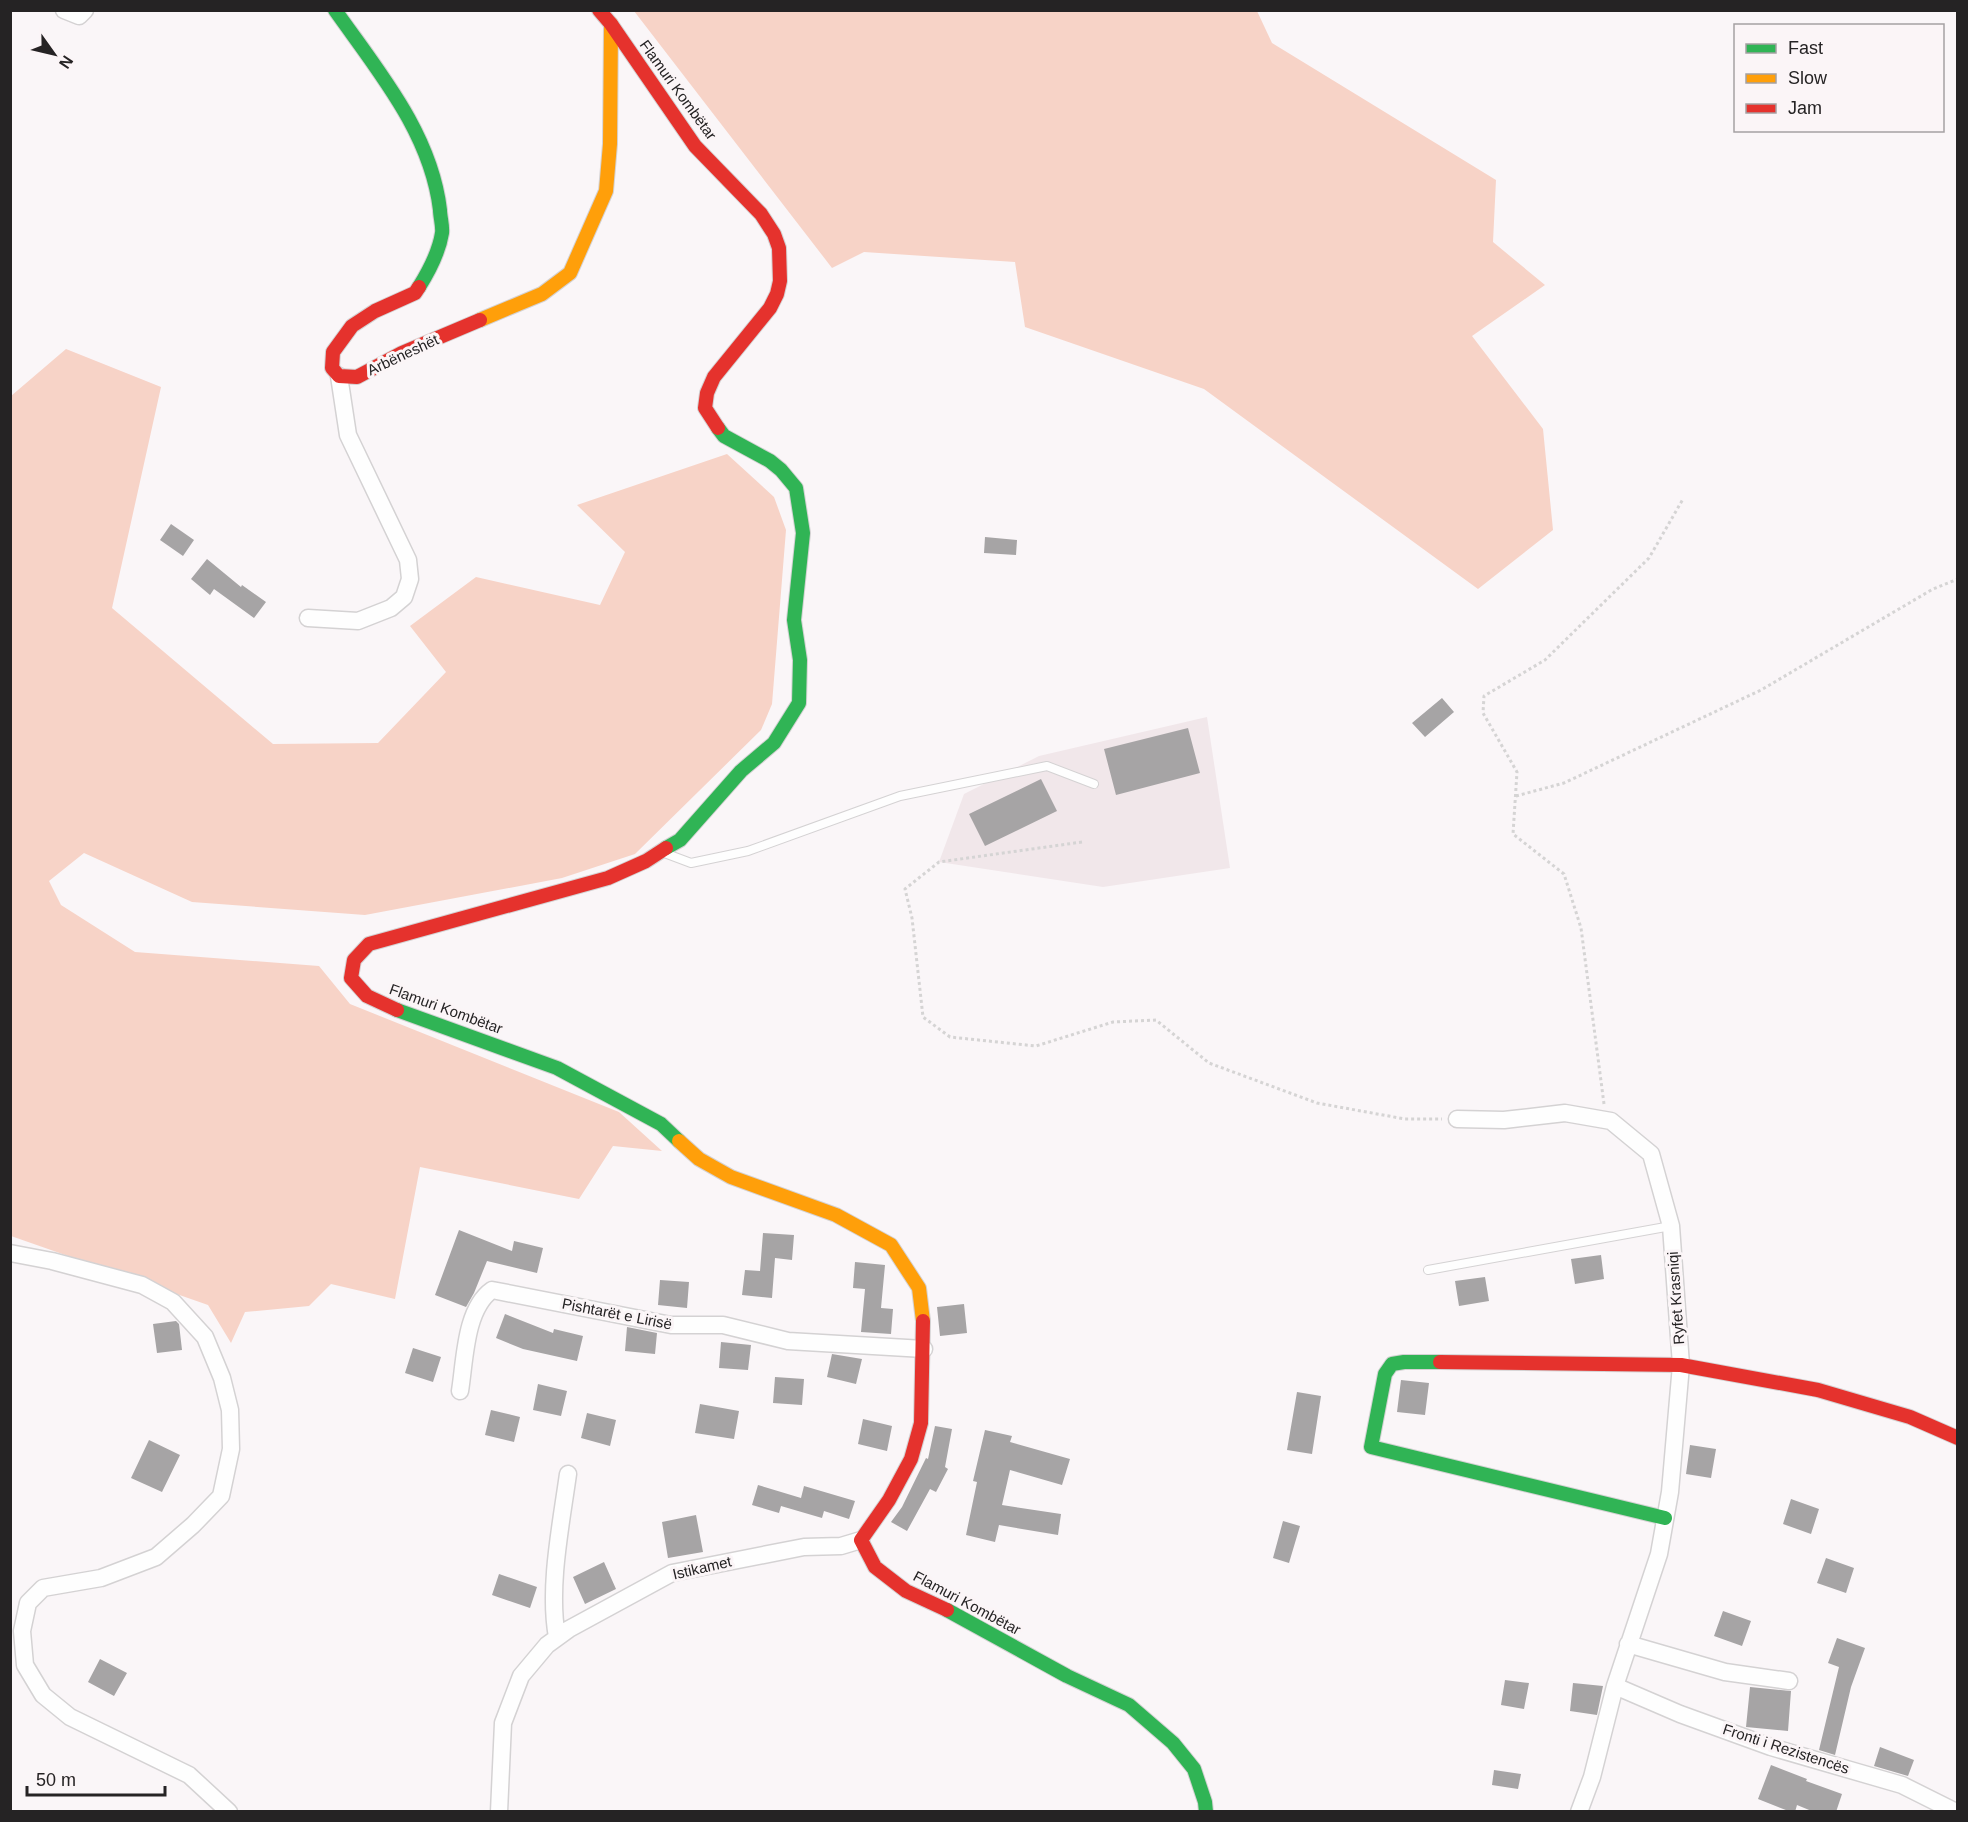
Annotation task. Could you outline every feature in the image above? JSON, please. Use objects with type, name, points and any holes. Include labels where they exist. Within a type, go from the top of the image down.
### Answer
[{"type":"street","points":[[64,10],[79,16],[85,10]]},
{"type":"street","points":[[308,618],[358,621],[391,608],[404,597],[410,579],[408,560],[348,435],[339,376],[332,368],[333,352],[352,326],[375,311],[415,293],[430,270],[442,232],[436,186],[421,141],[398,99],[335,10]]},
{"type":"street","points":[[599,10],[611,24]]},
{"type":"street","name":"Arbëneshët","points":[[339,376],[357,377],[402,353],[542,294],[570,273],[606,191],[610,144],[611,24]]},
{"type":"street","name":"Flamuri Kombëtar","points":[[611,24],[695,146],[761,214],[774,234],[779,248],[781,264],[777,294],[770,308],[714,377],[707,393],[705,408],[724,436],[770,461],[796,488],[803,533],[794,620],[800,660],[799,702],[774,743],[741,771],[680,840],[661,852],[608,878],[369,944],[354,960],[351,978],[367,996],[386,1006],[430,1020],[556,1068],[661,1124],[699,1159],[731,1177],[836,1215],[891,1245],[919,1288],[924,1349],[921,1423],[911,1459],[889,1500],[861,1540],[875,1567],[906,1591],[935,1603],[1067,1676],[1129,1705],[1173,1743],[1194,1769],[1206,1812]]},
{"type":"street","name":"Ryfet Krasniqi","points":[[1457,1119],[1504,1120],[1565,1113],[1611,1121],[1651,1154],[1671,1226],[1681,1365],[1670,1492],[1659,1554],[1628,1644],[1592,1777],[1579,1812]]},
{"type":"street","points":[[10,1253],[52,1261],[142,1285],[173,1302],[205,1337],[222,1378],[230,1410],[231,1449],[220,1496],[194,1525],[156,1557],[101,1578],[44,1588],[28,1603],[22,1631],[25,1665],[44,1695],[70,1717],[189,1775],[229,1812]]},
{"type":"street","name":"Pishtarët e Lirisë","points":[[460,1391],[473,1313],[483,1296],[492,1290],[671,1325],[723,1325],[788,1341],[924,1349]]},
{"type":"street","points":[[1665,1518],[1371,1447],[1385,1374],[1392,1364],[1404,1362],[1681,1365],[1818,1390],[1911,1417],[1958,1438]]},
{"type":"street","points":[[557,1637],[554,1619],[557,1549],[568,1474]]},
{"type":"street","name":"Istikamet","points":[[499,1812],[503,1723],[521,1676],[547,1645],[557,1637],[672,1573],[804,1548],[841,1546],[861,1540]]},
{"type":"street","points":[[1628,1644],[1725,1672],[1789,1681]]},
{"type":"street","name":"Fronti i Rezistencës","points":[[1615,1686],[1680,1714],[1771,1747],[1902,1785],[1956,1812]]},
{"type":"lane","points":[[661,852],[691,863],[748,851],[900,796],[1047,766],[1094,784]]},
{"type":"lane","points":[[1428,1270],[1671,1226]]},
{"type":"path","points":[[1606,1120],[1581,928],[1564,874],[1513,834],[1517,772],[1483,713],[1484,696],[1545,660],[1649,558],[1683,498]]},
{"type":"path","points":[[1515,796],[1564,783],[1761,690],[1933,589],[1958,579]]},
{"type":"path","points":[[1082,842],[939,862],[905,889],[912,918],[923,1017],[950,1037],[1036,1046],[1113,1022],[1156,1020],[1209,1063],[1317,1103],[1405,1119],[1457,1119]]},
{"type":"shaded area","points":[[634,11],[1257,11],[1272,43],[1496,180],[1493,242],[1545,285],[1472,336],[1543,429],[1553,530],[1478,589],[1204,389],[1025,327],[1015,262],[864,252],[832,268]]},
{"type":"shaded area","points":[[66,349],[161,387],[112,608],[273,744],[378,743],[446,672],[410,626],[476,577],[600,605],[625,552],[577,505],[727,454],[774,497],[786,530],[772,704],[761,730],[635,854],[562,878],[365,915],[192,902],[84,853],[49,881],[61,905],[135,952],[319,966],[350,1004],[619,1112],[662,1151],[613,1146],[579,1199],[420,1167],[395,1299],[331,1284],[309,1306],[245,1312],[231,1343],[208,1305],[11,1236],[11,396]]},
{"type":"shaded area","points":[[1207,717],[1230,868],[1103,887],[939,862],[964,794],[1039,756]]},
{"type":"building","points":[[171,524],[194,540],[183,556],[160,540]]},
{"type":"building","points":[[985,537],[1017,540],[1016,555],[984,553]]},
{"type":"building","points":[[207,559],[241,587],[242,585],[266,602],[254,618],[214,589],[210,595],[191,579]]},
{"type":"building","points":[[1442,698],[1454,712],[1425,737],[1412,723]]},
{"type":"building","points":[[1188,728],[1200,773],[1116,795],[1104,749]]},
{"type":"building","points":[[1041,779],[1057,811],[985,846],[969,814]]},
{"type":"building","points":[[459,1230],[512,1251],[514,1241],[543,1248],[537,1273],[487,1261],[466,1307],[435,1295]]},
{"type":"building","points":[[763,1233],[794,1235],[792,1260],[775,1258],[772,1298],[742,1295],[745,1270],[760,1271]]},
{"type":"building","points":[[1601,1255],[1604,1279],[1575,1284],[1571,1259]]},
{"type":"building","points":[[855,1262],[885,1265],[881,1308],[893,1309],[891,1334],[861,1332],[865,1289],[853,1288]]},
{"type":"building","points":[[1485,1277],[1489,1301],[1459,1306],[1455,1281]]},
{"type":"building","points":[[660,1280],[689,1282],[687,1308],[658,1305]]},
{"type":"building","points":[[964,1304],[967,1333],[940,1336],[937,1307]]},
{"type":"building","points":[[505,1314],[553,1333],[554,1329],[583,1336],[577,1361],[523,1349],[496,1338]]},
{"type":"building","points":[[176,1321],[179,1324],[182,1350],[157,1353],[153,1324]]},
{"type":"building","points":[[627,1327],[657,1333],[655,1354],[625,1351]]},
{"type":"building","points":[[721,1342],[751,1345],[748,1370],[719,1368]]},
{"type":"building","points":[[413,1348],[441,1357],[433,1382],[405,1373]]},
{"type":"building","points":[[832,1354],[862,1359],[856,1384],[827,1377]]},
{"type":"building","points":[[775,1377],[804,1379],[802,1405],[773,1403]]},
{"type":"building","points":[[1401,1380],[1429,1383],[1425,1415],[1397,1412]]},
{"type":"building","points":[[538,1384],[567,1391],[561,1416],[533,1410]]},
{"type":"building","points":[[1297,1392],[1321,1396],[1312,1454],[1287,1450]]},
{"type":"building","points":[[700,1404],[739,1411],[734,1439],[695,1433]]},
{"type":"building","points":[[491,1410],[520,1417],[514,1442],[485,1435]]},
{"type":"building","points":[[587,1413],[616,1420],[610,1446],[581,1438]]},
{"type":"building","points":[[863,1419],[892,1426],[887,1451],[858,1444]]},
{"type":"building","points":[[935,1426],[952,1429],[945,1467],[948,1469],[936,1492],[930,1489],[907,1531],[891,1522],[902,1507],[926,1458],[928,1459]]},
{"type":"building","points":[[985,1430],[1012,1436],[1010,1442],[1070,1459],[1062,1485],[1010,1470],[1002,1505],[1061,1514],[1058,1535],[999,1525],[995,1542],[966,1535],[977,1482],[973,1481]]},
{"type":"building","points":[[149,1440],[180,1455],[162,1492],[131,1478]]},
{"type":"building","points":[[1690,1445],[1716,1449],[1711,1478],[1686,1474]]},
{"type":"building","points":[[758,1485],[801,1498],[804,1486],[855,1501],[849,1519],[824,1511],[822,1518],[781,1506],[779,1513],[752,1505]]},
{"type":"building","points":[[1791,1499],[1819,1509],[1811,1534],[1783,1524]]},
{"type":"building","points":[[696,1515],[703,1552],[668,1558],[662,1522]]},
{"type":"building","points":[[1283,1521],[1300,1526],[1289,1563],[1273,1558]]},
{"type":"building","points":[[1826,1558],[1854,1568],[1846,1593],[1817,1583]]},
{"type":"building","points":[[604,1562],[616,1589],[585,1604],[573,1577]]},
{"type":"building","points":[[499,1574],[537,1587],[530,1608],[492,1595]]},
{"type":"building","points":[[1723,1611],[1751,1621],[1742,1646],[1714,1636]]},
{"type":"building","points":[[1837,1638],[1865,1648],[1851,1687],[1835,1755],[1819,1750],[1839,1667],[1828,1663]]},
{"type":"building","points":[[100,1659],[127,1673],[114,1696],[88,1682]]},
{"type":"building","points":[[1505,1680],[1529,1683],[1524,1709],[1501,1705]]},
{"type":"building","points":[[1573,1683],[1603,1686],[1597,1715],[1570,1711]]},
{"type":"building","points":[[1750,1687],[1791,1691],[1788,1731],[1746,1727]]},
{"type":"building","points":[[1880,1747],[1914,1760],[1908,1776],[1874,1766]]},
{"type":"building","points":[[1771,1765],[1842,1794],[1836,1812],[1814,1812],[1797,1805],[1795,1812],[1791,1812],[1758,1799]]},
{"type":"building","points":[[1494,1770],[1521,1774],[1518,1789],[1492,1785]]},
{"type":"traffic: fast","points":[[335,10],[400,104],[426,155],[435,182],[442,233],[439,247],[419,287]]},
{"type":"traffic: fast","points":[[666,848],[680,840],[741,771],[774,743],[799,703],[800,660],[794,620],[803,533],[796,488],[770,461],[724,436],[718,428]]},
{"type":"traffic: fast","points":[[397,1010],[557,1068],[661,1124],[679,1141]]},
{"type":"traffic: fast","points":[[1440,1362],[1392,1364],[1385,1374],[1371,1447],[1665,1518]]},
{"type":"traffic: fast","points":[[947,1610],[1067,1676],[1129,1705],[1173,1743],[1194,1769],[1206,1812]]},
{"type":"traffic: slow","points":[[480,320],[542,294],[570,273],[606,191],[610,144],[611,24]]},
{"type":"traffic: slow","points":[[679,1141],[699,1159],[731,1177],[836,1215],[891,1245],[919,1288],[923,1321]]},
{"type":"traffic: jam","points":[[599,10],[695,146],[761,214],[774,234],[779,248],[780,281],[777,294],[770,308],[714,377],[707,393],[705,408],[718,428]]},
{"type":"traffic: jam","points":[[419,287],[415,293],[375,311],[352,326],[333,352],[332,368],[339,376],[357,377],[402,353],[480,320]]},
{"type":"traffic: jam","points":[[397,1010],[367,996],[351,978],[354,960],[369,944],[608,878],[646,861],[666,848]]},
{"type":"traffic: jam","points":[[923,1321],[921,1423],[911,1459],[889,1500],[861,1540],[875,1567],[906,1591],[947,1610]]},
{"type":"traffic: jam","points":[[1440,1362],[1681,1365],[1818,1390],[1910,1417],[1958,1438]]}]
